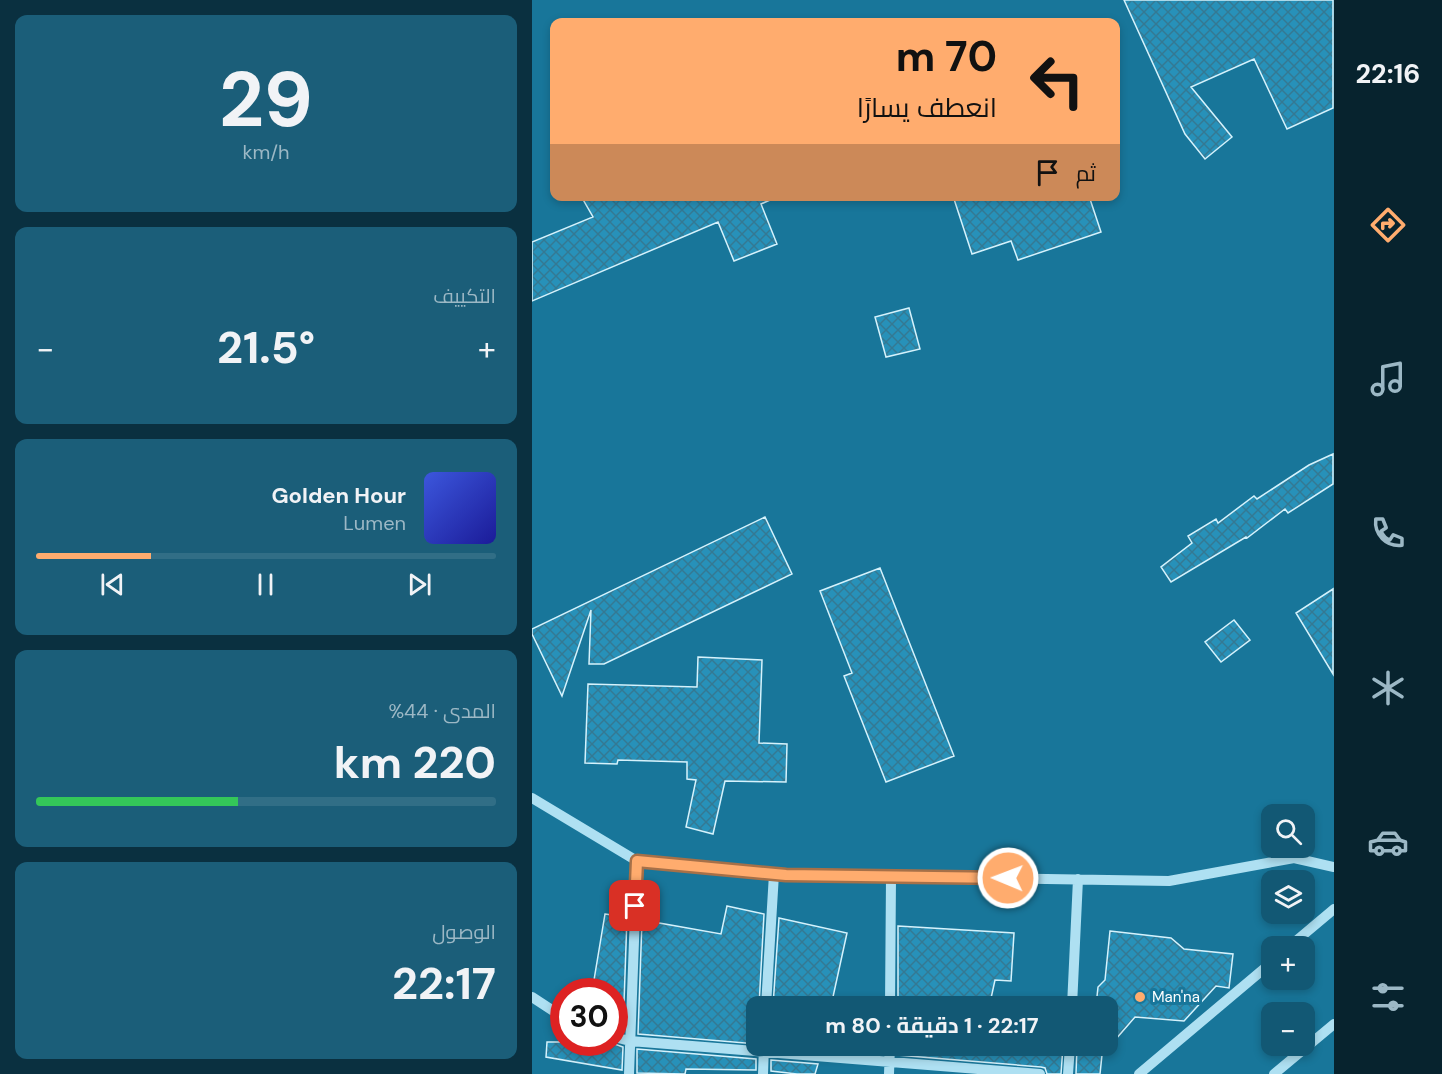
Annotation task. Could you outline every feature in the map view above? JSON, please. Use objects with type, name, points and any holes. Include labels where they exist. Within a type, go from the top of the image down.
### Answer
[{"type":"street","points":[[532,798],[637,861],[774,874],[1169,881],[1294,858],[1333,867]]},
{"type":"street","points":[[629,1074],[637,861]]},
{"type":"street","points":[[767,996],[774,874]]},
{"type":"street","points":[[890,996],[891,877]]},
{"type":"street","points":[[1072,996],[1078,879]]},
{"type":"street","points":[[1302,936],[1333,909]]},
{"type":"street","points":[[1139,1074],[1261,971]]},
{"type":"street","points":[[532,997],[550,1009]]},
{"type":"street","points":[[1274,1074],[1333,1024]]},
{"type":"street","points":[[630,1041],[746,1048]]},
{"type":"street","points":[[763,1074],[764,1056]]},
{"type":"street","points":[[832,1056],[1040,1074]]},
{"type":"street","points":[[889,1074],[890,1056]]},
{"type":"street","points":[[1068,1074],[1069,1056]]},
{"type":"building","points":[[1124,0],[1333,0],[1333,108],[1287,129],[1254,59],[1191,87],[1232,137],[1205,159],[1185,134]]},
{"type":"building","points":[[584,201],[768,201],[761,204],[777,244],[734,261],[718,222],[532,301],[532,242],[593,217]]},
{"type":"building","points":[[955,201],[1091,201],[1101,232],[1018,260],[1011,241],[972,254]]},
{"type":"building","points":[[909,308],[920,349],[886,357],[875,317]]},
{"type":"building","points":[[1333,454],[1333,484],[1288,513],[1285,509],[1247,538],[1171,582],[1161,567],[1192,543],[1188,536],[1216,519],[1218,523],[1254,496],[1257,499],[1309,465]]},
{"type":"building","points":[[765,517],[792,574],[604,664],[589,664],[591,610],[562,696],[532,634],[532,629]]},
{"type":"building","points":[[880,568],[954,756],[886,782],[844,676],[852,673],[820,591]]},
{"type":"building","points":[[1333,589],[1333,674],[1296,613]]},
{"type":"building","points":[[1234,620],[1250,640],[1221,662],[1205,642]]},
{"type":"building","points":[[698,657],[762,660],[759,743],[787,744],[786,782],[725,781],[713,834],[686,827],[696,780],[687,779],[687,762],[618,760],[617,764],[585,763],[588,684],[697,687]]},
{"type":"building","points":[[727,906],[764,914],[760,996],[746,996],[746,1043],[638,1034],[642,920],[721,934]]},
{"type":"building","points":[[605,914],[627,917],[625,978],[594,978]]},
{"type":"building","points":[[779,918],[847,933],[833,996],[774,996]]},
{"type":"building","points":[[898,926],[1014,933],[1011,981],[995,980],[992,996],[898,996]]},
{"type":"building","name":"Man'na","points":[[1110,931],[1171,938],[1184,949],[1233,954],[1229,988],[1216,986],[1184,1021],[1135,1017],[1118,1037],[1118,996],[1097,996],[1098,987],[1105,980]]},
{"type":"building","points":[[547,1042],[550,1042],[550,1056],[623,1056],[622,1070],[546,1057]]},
{"type":"building","points":[[637,1049],[756,1059],[756,1070],[686,1069],[685,1074],[637,1073]]},
{"type":"building","points":[[909,1056],[1062,1056],[1061,1074],[1047,1074],[1045,1068]]},
{"type":"building","name":"Man'na","points":[[1077,1056],[1102,1056],[1100,1074],[1076,1074]]},
{"type":"building","points":[[771,1060],[818,1064],[815,1074],[797,1074],[771,1071]]},
{"type":"place","name":"Man'na","points":[[1140,997]]},
{"type":"route","points":[[635,906],[637,861],[786,875],[1008,878]]}]
